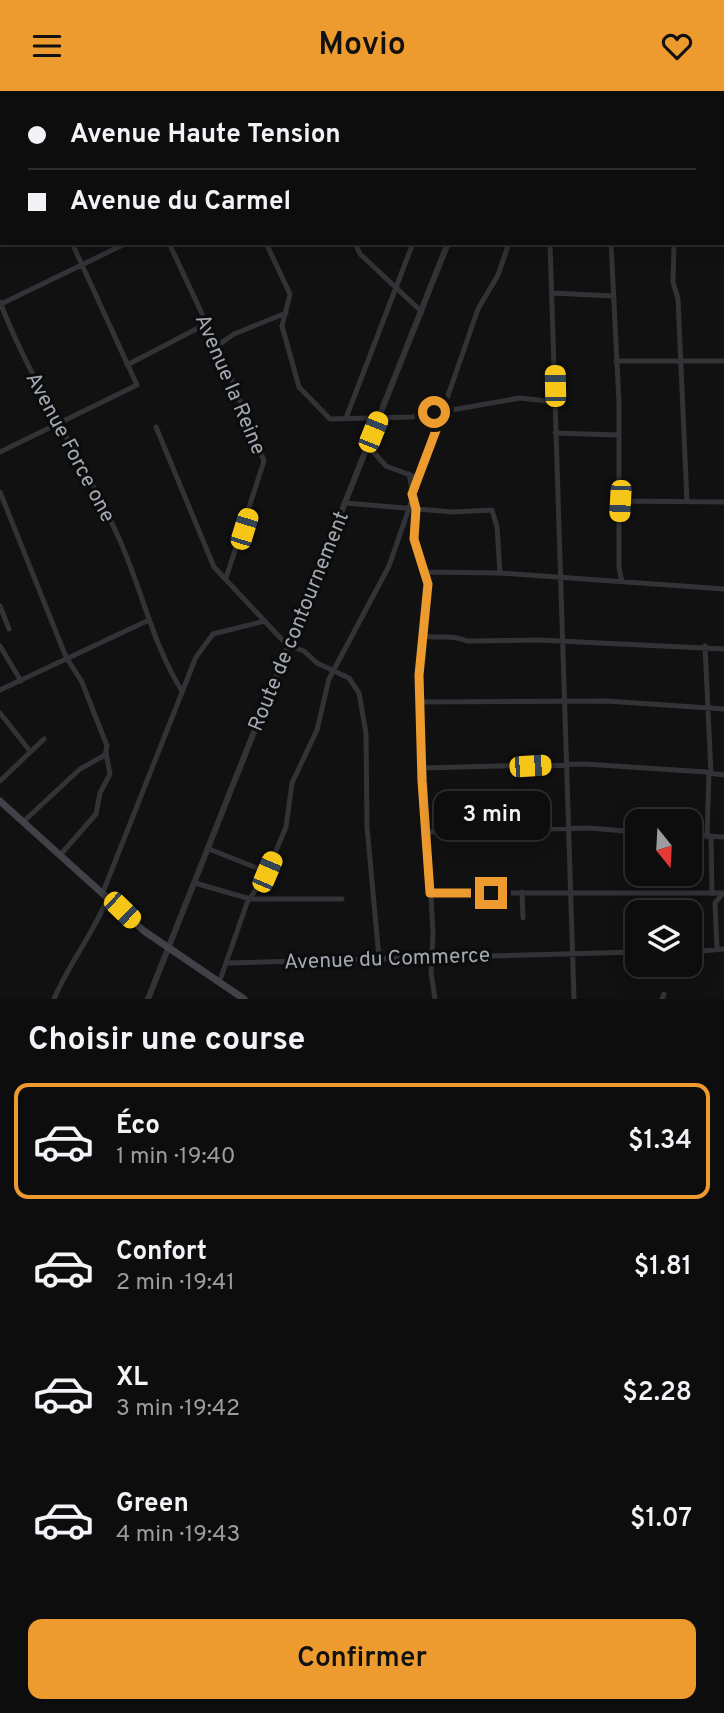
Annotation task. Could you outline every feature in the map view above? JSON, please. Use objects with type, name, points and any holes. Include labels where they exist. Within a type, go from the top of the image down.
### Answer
[{"type":"main road","points":[[0,801],[144,931],[220,980],[244,999]]},
{"type":"street","points":[[0,452],[137,385],[73,245]]},
{"type":"street","points":[[1,303],[123,245]]},
{"type":"street","name":"Avenue la Reine","points":[[170,245],[217,346],[264,461],[226,578]]},
{"type":"street","points":[[266,245],[287,285],[290,298],[282,326],[303,392],[330,419],[412,417],[444,409],[471,409],[520,398],[555,402]]},
{"type":"street","points":[[356,245],[360,254],[395,290],[422,312]]},
{"type":"street","points":[[346,418],[412,245]]},
{"type":"street","name":"Route de contournement","points":[[148,999],[447,245]]},
{"type":"street","points":[[220,980],[250,899],[267,872],[288,821],[294,775],[317,730],[327,685],[389,566],[478,309],[498,275],[508,245]]},
{"type":"street","points":[[551,245],[574,999]]},
{"type":"street","points":[[611,245],[620,501],[619,568],[622,582]]},
{"type":"street","points":[[674,245],[673,282],[678,299],[687,502]]},
{"type":"street","points":[[553,293],[613,296]]},
{"type":"street","name":"Avenue Force one","points":[[1,303],[14,339],[118,535],[149,619],[182,691]]},
{"type":"street","points":[[217,346],[236,334],[286,313]]},
{"type":"street","points":[[127,365],[206,324]]},
{"type":"street","points":[[616,361],[724,361]]},
{"type":"street","points":[[156,427],[211,560],[249,607],[287,645],[335,669],[354,684],[362,704],[366,733],[363,752],[367,827],[379,958]]},
{"type":"street","points":[[555,433],[618,435]]},
{"type":"street","points":[[368,446],[386,466],[418,478]]},
{"type":"street","points":[[409,474],[416,509],[414,539],[427,572],[420,702],[433,956],[431,972],[435,999]]},
{"type":"street","points":[[0,492],[66,657],[90,700],[105,740],[110,774],[100,793],[96,814],[61,854]]},
{"type":"street","points":[[620,501],[724,502]]},
{"type":"street","points":[[345,503],[457,513],[492,510],[498,527],[500,573]]},
{"type":"street","points":[[427,572],[500,573],[724,589]]},
{"type":"street","points":[[0,605],[9,629]]},
{"type":"street","points":[[0,690],[149,619]]},
{"type":"street","points":[[54,999],[65,973],[85,944],[194,661],[210,635],[265,621]]},
{"type":"street","points":[[422,636],[437,639],[458,636],[467,641],[564,641],[724,649]]},
{"type":"street","points":[[0,646],[21,681]]},
{"type":"street","points":[[702,951],[720,950],[715,903],[711,894],[709,708],[705,646]]},
{"type":"street","points":[[420,702],[565,702],[724,709]]},
{"type":"street","points":[[0,713],[30,751]]},
{"type":"street","points":[[0,781],[44,739]]},
{"type":"street","points":[[23,822],[80,769],[106,753]]},
{"type":"street","points":[[422,768],[567,764],[724,775]]},
{"type":"street","points":[[425,832],[625,832]]},
{"type":"street","points":[[702,836],[724,837]]},
{"type":"street","points":[[209,849],[267,872]]},
{"type":"street","points":[[195,883],[250,899],[342,899]]},
{"type":"street","points":[[522,892],[523,918]]},
{"type":"street","points":[[430,893],[723,893]]},
{"type":"street","points":[[715,903],[723,893]]},
{"type":"street","name":"Avenue du Commerce","points":[[228,963],[625,953]]},
{"type":"route","points":[[434,412],[444,409],[412,494],[416,509],[414,539],[427,572],[428,584],[419,675],[423,739],[422,781],[430,893],[491,893]]}]
